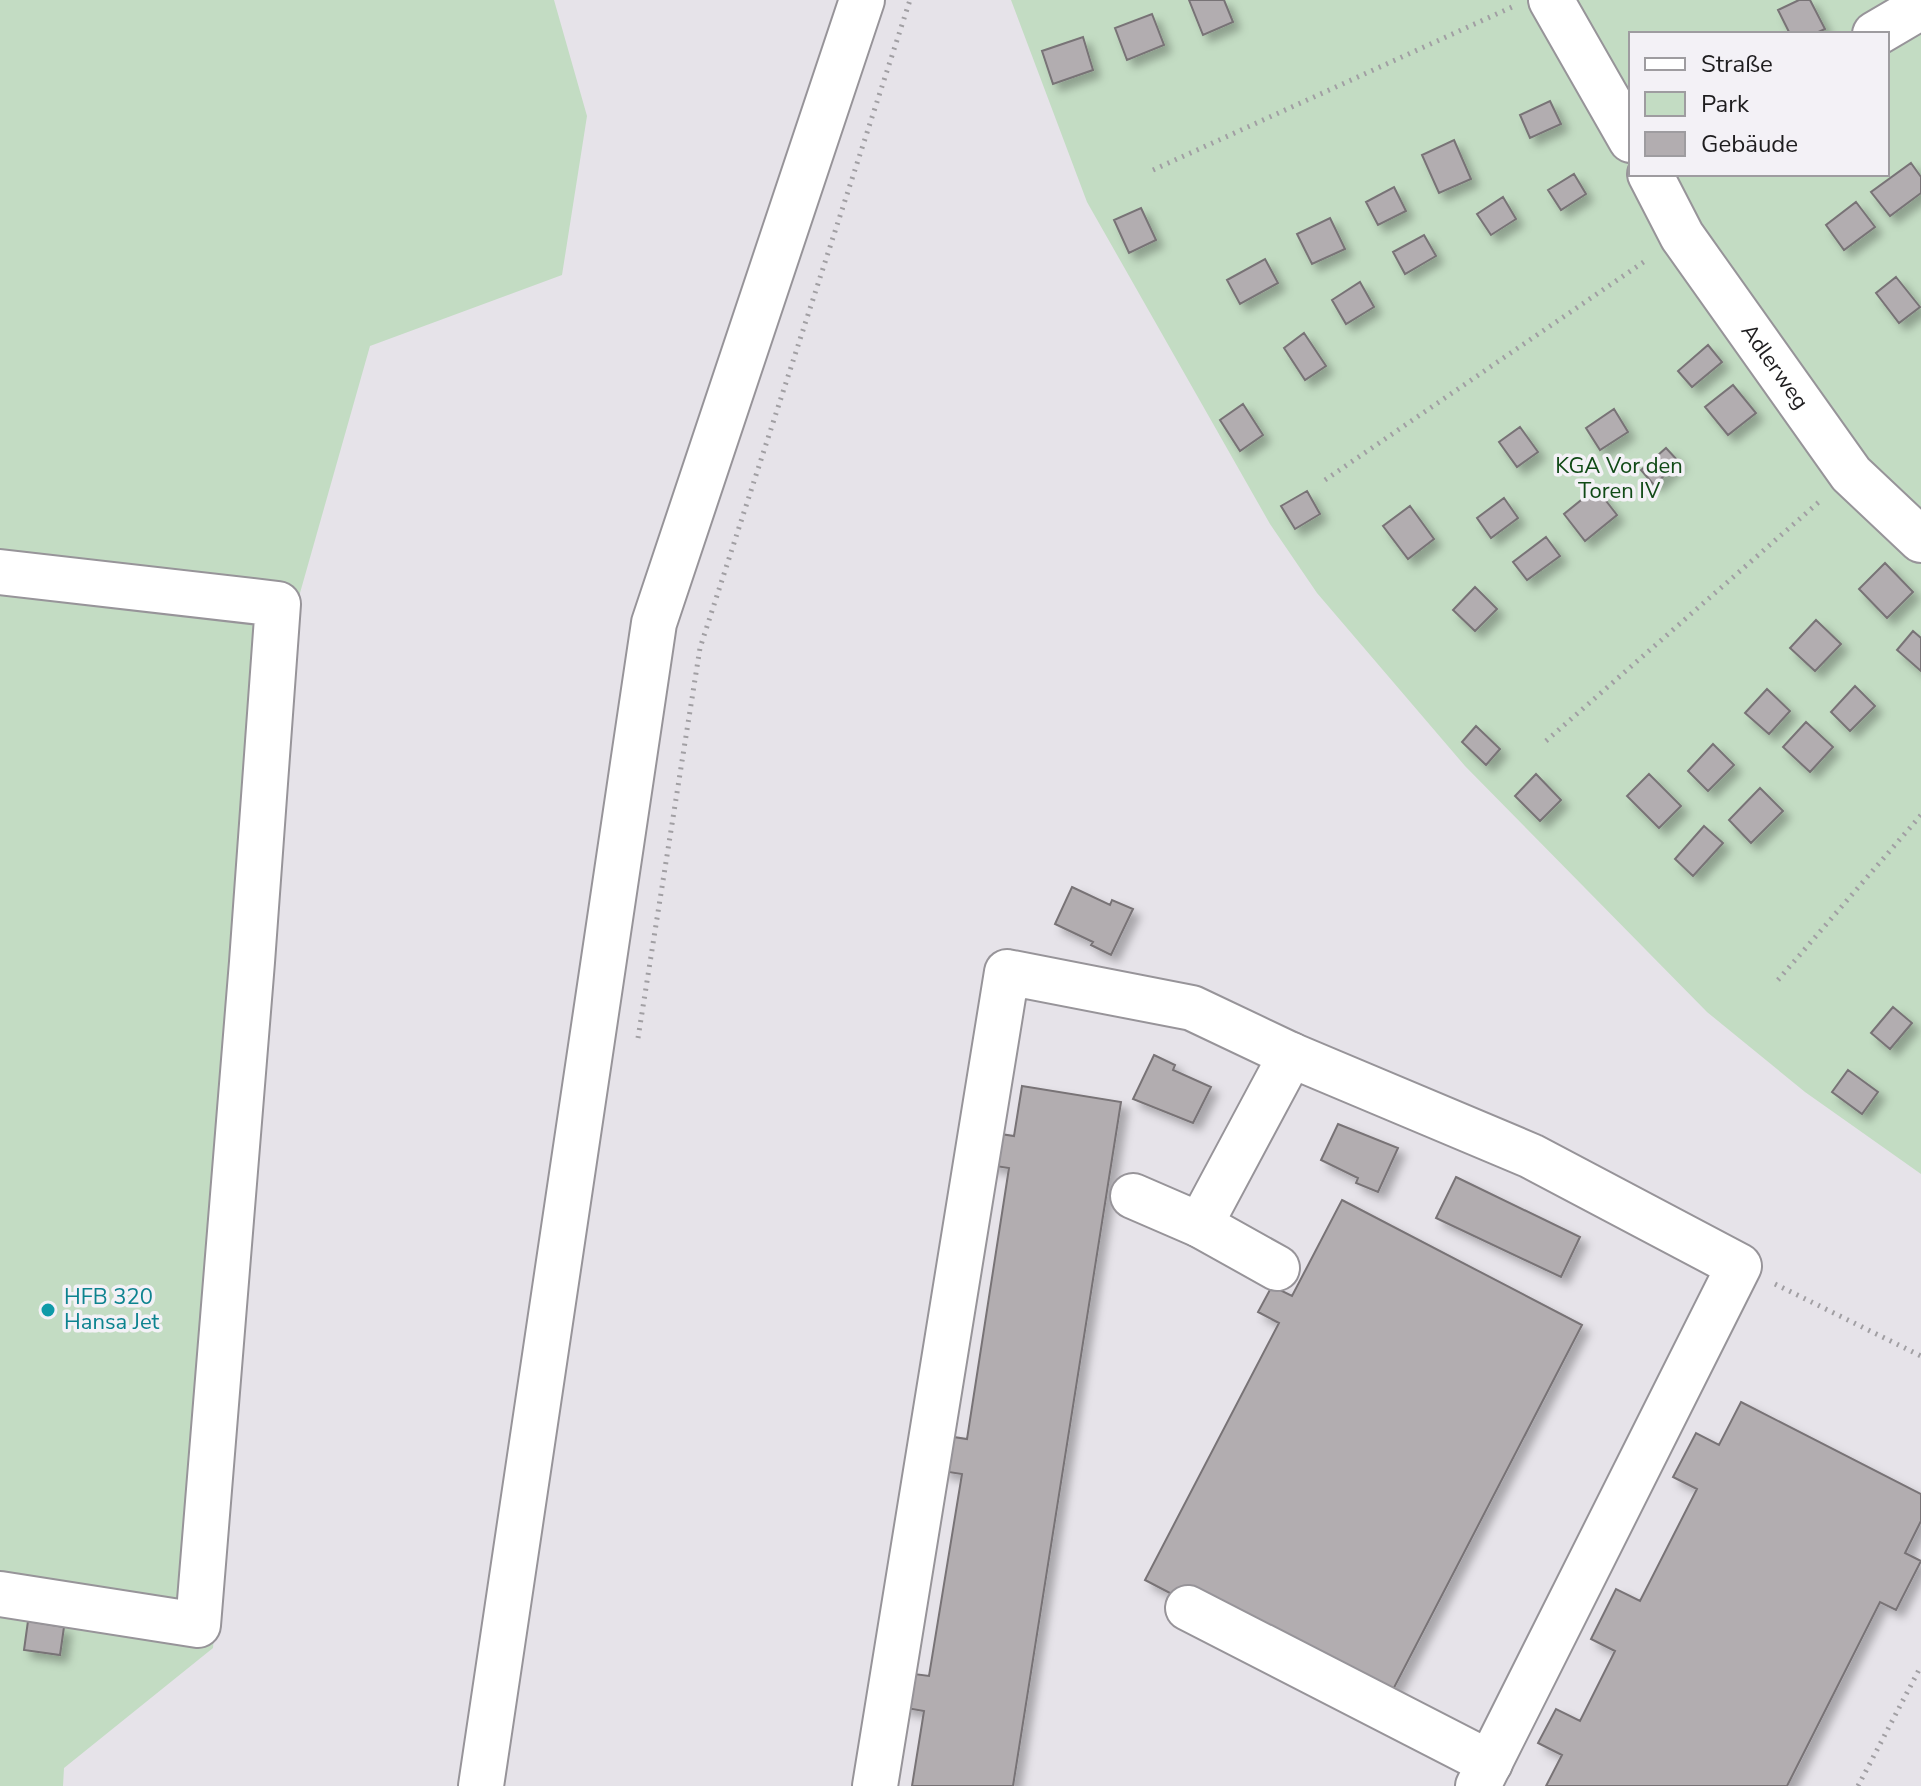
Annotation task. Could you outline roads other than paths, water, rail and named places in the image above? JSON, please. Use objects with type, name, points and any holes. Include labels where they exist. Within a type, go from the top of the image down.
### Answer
[{"type":"lane","points":[[481,1786],[654,623],[862,0]]},
{"type":"lane","points":[[1878,32],[1921,7],[1918,0]]},
{"type":"lane","points":[[1532,3],[1629,137]]},
{"type":"lane","name":"Adlerweg","points":[[1651,176],[1682,236],[1851,474],[1921,540]]},
{"type":"lane","points":[[0,572],[278,604],[198,1625],[0,1594]]},
{"type":"lane","points":[[875,1786],[1007,972],[1192,1008],[1291,1055],[1531,1156],[1739,1266],[1484,1774],[1188,1608]]},
{"type":"lane","points":[[1200,1225],[1291,1055]]},
{"type":"lane","points":[[1133,1196],[1200,1225],[1277,1268]]},
{"type":"place","name":"HFB 320 Hansa Jet","points":[[48,1310]]},
{"type":"park label","name":"KGA Vor den Toren IV","points":[[1619,478]]}]
